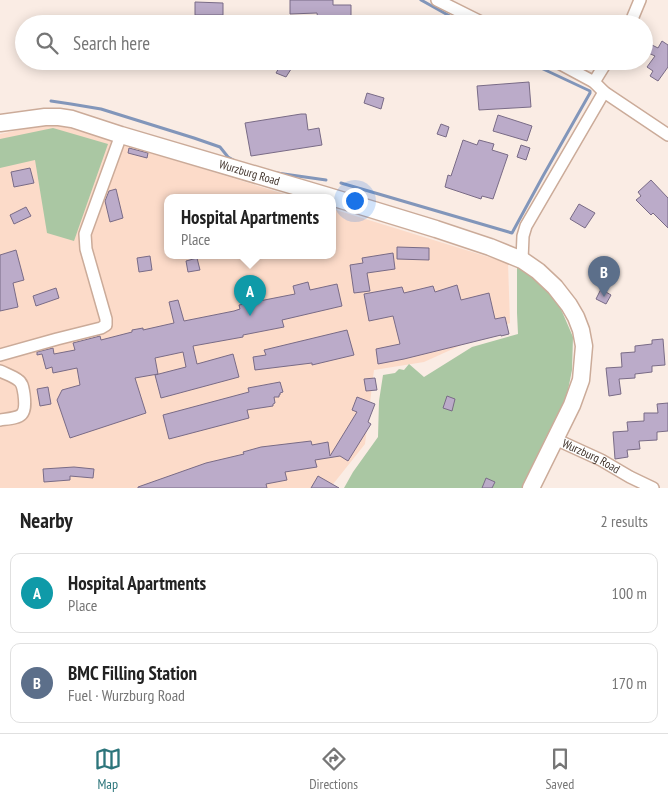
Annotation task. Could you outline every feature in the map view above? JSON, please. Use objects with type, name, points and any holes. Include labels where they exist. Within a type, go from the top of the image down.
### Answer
[{"type":"main road","name":"Wurzburg Road","points":[[0,123],[29,118],[59,117],[88,123],[121,135],[321,194]]},
{"type":"main road","name":"Wurzburg Road","points":[[336,198],[436,229],[522,260],[538,271],[555,287],[569,305],[581,330],[584,346],[581,380],[572,405],[531,488]]},
{"type":"street","points":[[437,0],[467,15]]},
{"type":"street","points":[[634,15],[640,0]]},
{"type":"street","points":[[572,70],[594,82],[604,92],[668,136]]},
{"type":"street","points":[[594,82],[601,70]]},
{"type":"street","points":[[522,260],[526,226],[604,92]]},
{"type":"street","points":[[0,355],[103,328],[106,325],[86,248],[85,234],[121,135]]},
{"type":"street","points":[[0,371],[20,381],[25,410],[16,418],[0,420]]},
{"type":"street","name":"Wurzburg Road","points":[[555,439],[601,460],[653,488]]},
{"type":"shaded area","points":[[53,123],[284,194],[164,194],[164,259],[336,259],[336,210],[508,263],[510,323],[424,362],[374,370],[365,444],[330,488],[0,488],[0,134]]},
{"type":"green space","points":[[53,128],[108,144],[74,241],[47,233],[35,160],[0,168],[0,139]]},
{"type":"green space","points":[[517,265],[554,293],[573,337],[572,370],[563,415],[527,488],[344,488],[378,437],[379,401],[383,375],[395,373],[399,369],[404,370],[409,364],[424,377],[472,347],[518,334]]},
{"type":"building","points":[[290,0],[333,0],[333,5],[351,5],[351,15],[290,14]]},
{"type":"building","points":[[195,2],[223,3],[223,15],[195,15]]},
{"type":"building","points":[[662,41],[668,45],[668,67],[658,81],[650,76],[653,71],[653,59],[655,56],[653,55],[653,46],[658,48]]},
{"type":"building","points":[[278,70],[290,70],[286,77],[276,73]]},
{"type":"building","points":[[529,82],[531,107],[479,110],[477,86]]},
{"type":"building","points":[[367,93],[384,98],[381,109],[364,103]]},
{"type":"building","points":[[306,114],[308,130],[319,128],[322,145],[251,156],[245,123]]},
{"type":"building","points":[[498,115],[532,126],[527,141],[493,131]]},
{"type":"building","points":[[441,124],[449,127],[446,137],[437,134]]},
{"type":"building","points":[[463,140],[477,145],[479,140],[494,144],[492,150],[508,155],[493,199],[482,196],[481,199],[445,187],[448,175],[451,176]]},
{"type":"building","points":[[521,145],[530,148],[526,160],[517,157]]},
{"type":"building","points":[[129,148],[148,153],[147,158],[128,153]]},
{"type":"building","points":[[30,168],[34,183],[14,187],[11,172]]},
{"type":"building","points":[[651,180],[668,198],[668,228],[636,200],[641,196],[638,192]]},
{"type":"building","points":[[116,189],[123,218],[110,222],[105,201],[109,191]]},
{"type":"building","points":[[579,204],[595,213],[585,228],[570,219]]},
{"type":"building","points":[[26,207],[31,216],[14,224],[10,215]]},
{"type":"building","points":[[397,247],[429,248],[429,260],[397,259]]},
{"type":"building","points":[[16,250],[24,280],[13,283],[18,307],[0,311],[0,255]]},
{"type":"building","points":[[393,253],[395,269],[367,273],[370,291],[354,293],[350,265],[363,263],[362,258]]},
{"type":"building","points":[[150,256],[152,270],[139,272],[137,258]]},
{"type":"building","points":[[197,259],[200,270],[188,272],[186,261]]},
{"type":"building","points":[[308,282],[310,290],[337,284],[342,306],[282,320],[284,327],[193,346],[197,364],[233,354],[239,377],[161,398],[155,375],[186,367],[183,352],[155,358],[158,374],[135,378],[146,413],[70,438],[57,400],[62,390],[80,385],[77,368],[53,373],[52,367],[46,369],[42,354],[37,355],[37,352],[53,348],[54,354],[75,350],[73,343],[100,336],[101,340],[132,332],[132,330],[143,328],[143,330],[174,323],[169,302],[178,300],[184,321],[234,311],[240,309],[239,305],[295,294],[293,286]]},
{"type":"building","points":[[457,285],[461,300],[489,293],[495,319],[505,317],[509,334],[378,364],[376,349],[400,344],[393,316],[369,321],[364,294],[402,287],[404,293],[433,286],[435,292]]},
{"type":"building","points":[[56,288],[59,298],[36,306],[33,296]]},
{"type":"building","points":[[601,289],[611,295],[606,304],[596,299]]},
{"type":"building","points":[[347,330],[354,355],[312,365],[312,363],[255,370],[253,357],[266,355],[264,350]]},
{"type":"building","points":[[663,339],[665,365],[652,366],[652,372],[635,374],[635,378],[619,379],[621,394],[609,396],[606,368],[622,367],[621,353],[635,352],[635,346],[652,344],[652,340]]},
{"type":"building","points":[[375,378],[377,390],[366,391],[364,379]]},
{"type":"building","points":[[280,382],[283,392],[280,393],[279,397],[274,397],[275,403],[273,406],[247,410],[249,418],[169,439],[163,415],[249,392],[248,388]]},
{"type":"building","points":[[48,387],[51,404],[40,406],[37,389]]},
{"type":"building","points":[[447,396],[455,399],[452,411],[443,408]]},
{"type":"building","points":[[357,397],[375,404],[368,422],[371,424],[348,461],[340,456],[315,460],[317,467],[285,472],[287,480],[266,484],[267,488],[138,488],[206,463],[244,454],[243,452],[261,447],[311,441],[312,445],[328,442],[330,456],[357,412],[352,410]]},
{"type":"building","points":[[668,403],[668,431],[657,432],[657,440],[639,441],[640,449],[627,450],[628,457],[615,459],[613,432],[628,431],[627,422],[644,421],[644,413],[658,413],[657,404]]},
{"type":"building","points":[[74,467],[94,469],[93,478],[70,476],[70,480],[44,482],[43,469]]},
{"type":"building","points":[[318,476],[339,488],[311,488]]},
{"type":"building","points":[[486,478],[495,482],[492,488],[482,488]]},
{"type":"waterway","points":[[421,0],[448,15]]},
{"type":"waterway","points":[[341,183],[512,233],[590,93],[590,91],[545,70]]},
{"type":"waterway","points":[[51,101],[101,109],[194,138],[220,147],[228,157],[235,161]]},
{"type":"waterway","points":[[277,173],[326,180]]},
{"type":"place","name":"BMC Filling Station","points":[[604,297]]},
{"type":"place","name":"Hospital Apartments","points":[[250,316]]}]
